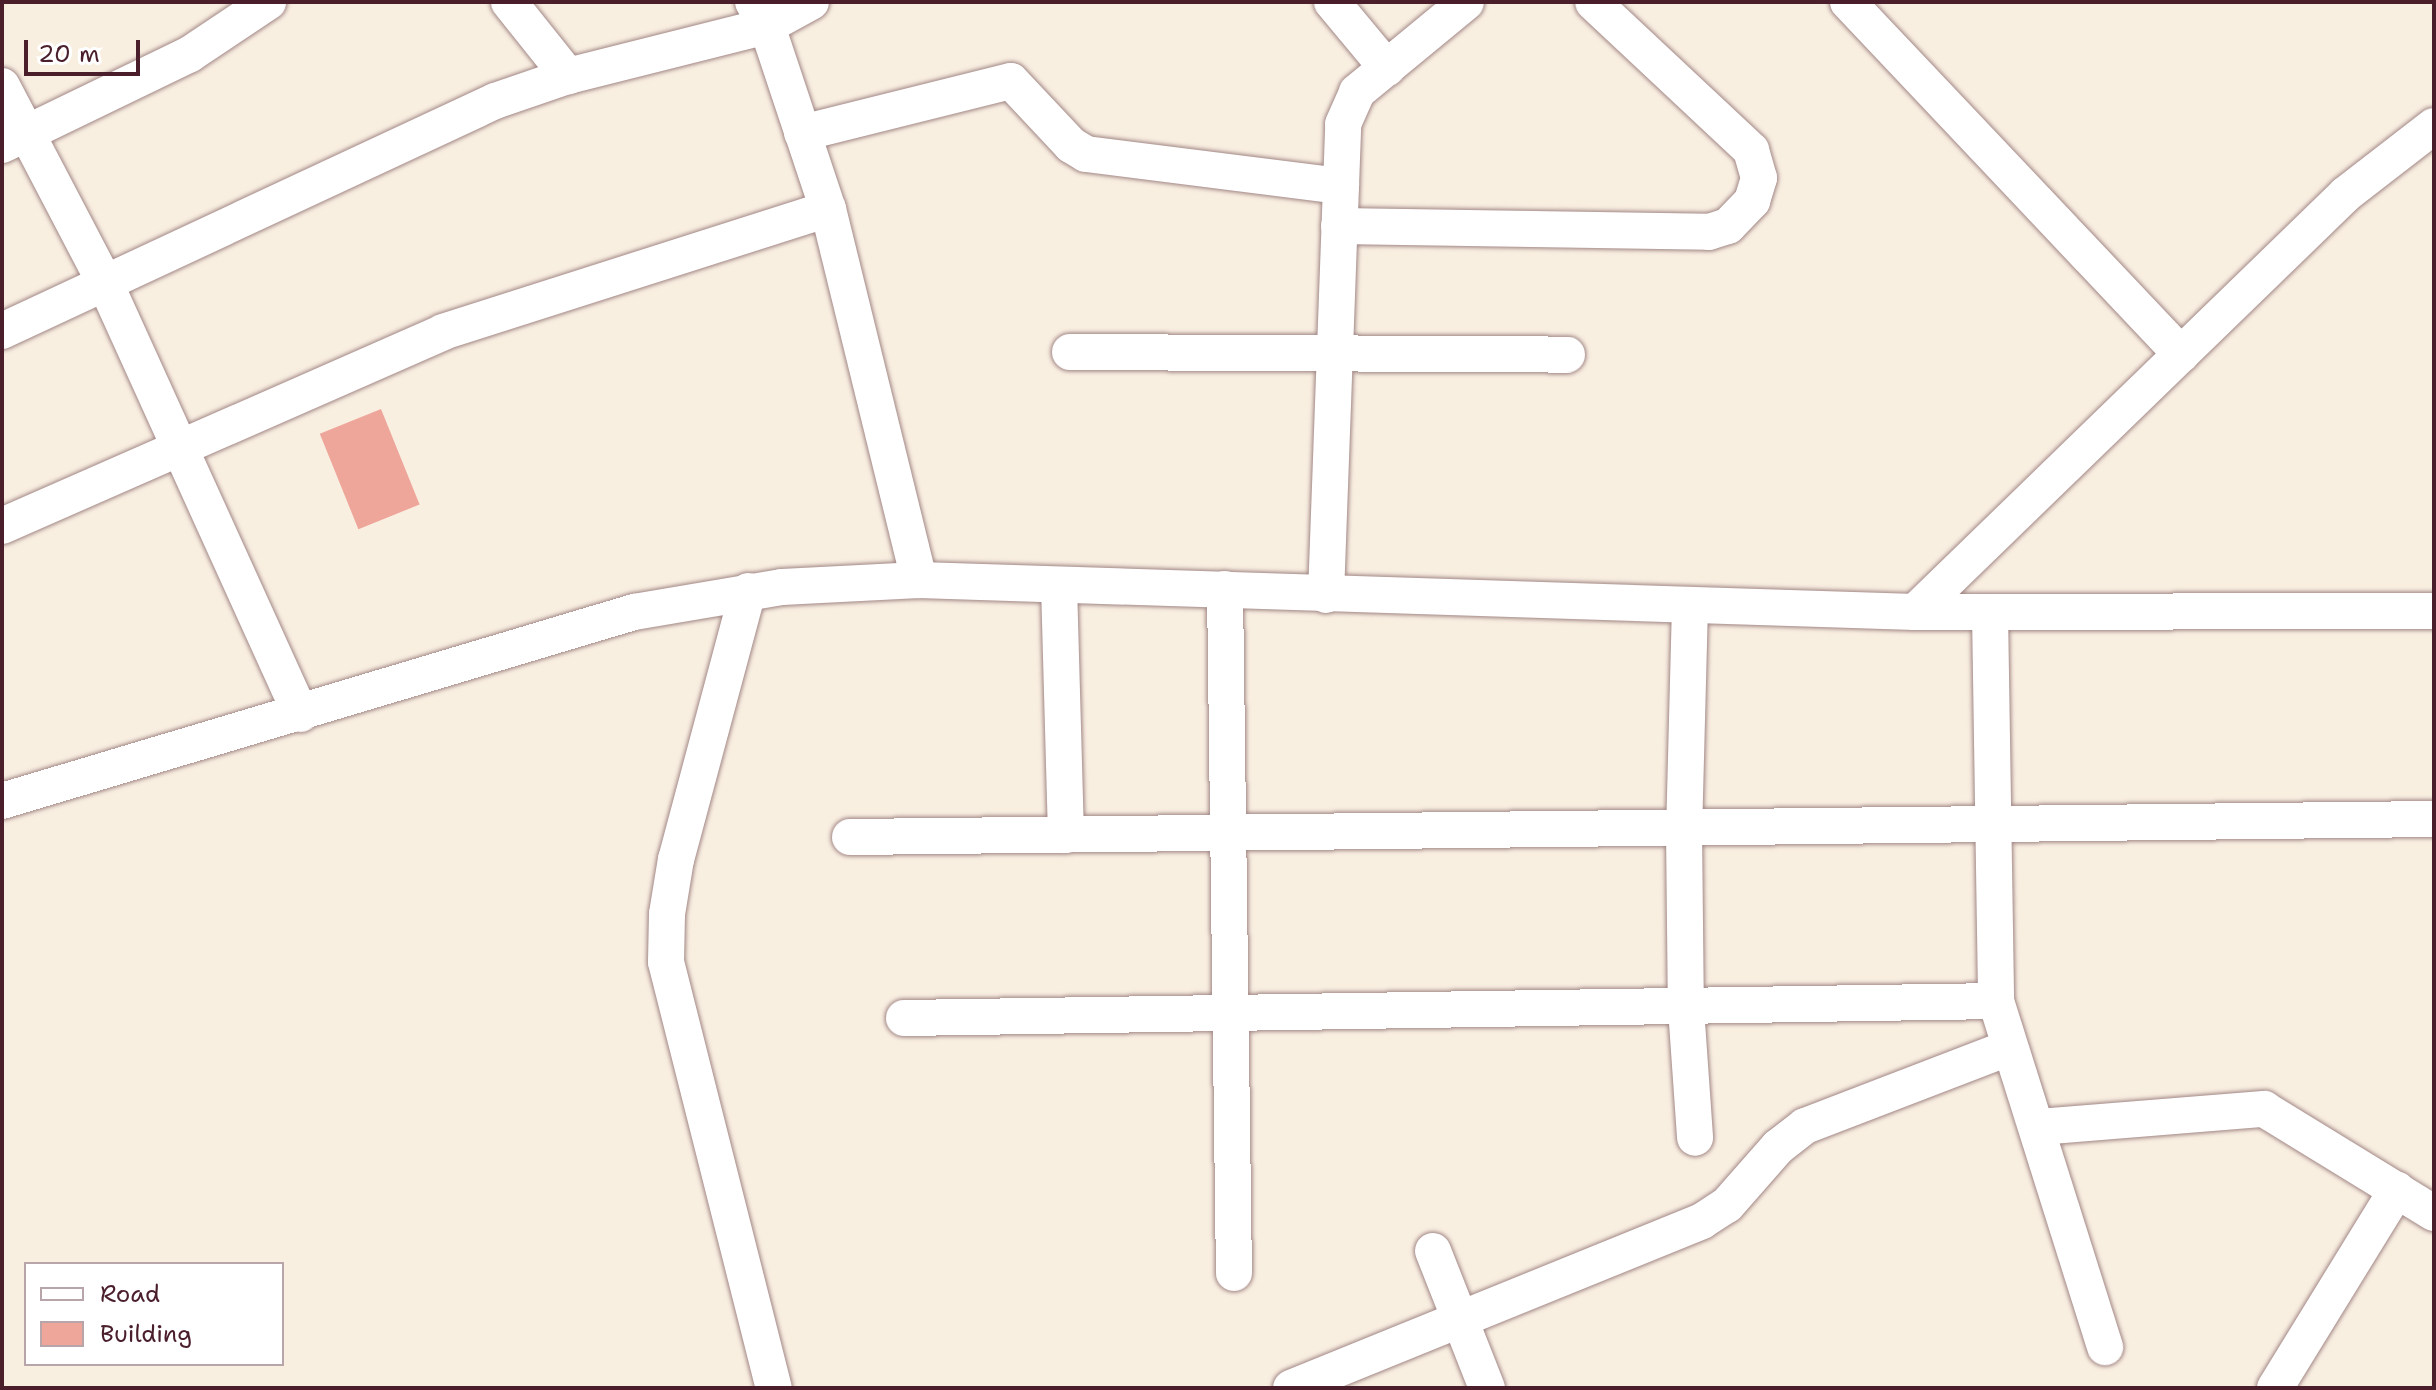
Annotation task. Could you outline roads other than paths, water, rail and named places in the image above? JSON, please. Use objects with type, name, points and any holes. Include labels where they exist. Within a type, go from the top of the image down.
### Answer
[{"type":"street","points":[[15,139],[190,54],[268,2]]},
{"type":"street","points":[[509,2],[568,76]]},
{"type":"street","points":[[2,331],[106,285],[459,116],[568,76],[760,14],[811,2]]},
{"type":"street","points":[[1332,2],[1387,68]]},
{"type":"street","points":[[1326,595],[1332,353],[1347,108],[1387,68],[1466,2]]},
{"type":"street","points":[[1339,226],[1709,232],[1728,226],[1752,201],[1756,189],[1759,178],[1751,150],[1593,2]]},
{"type":"street","points":[[1848,2],[2181,354]]},
{"type":"street","points":[[760,14],[828,209],[919,580]]},
{"type":"street","points":[[802,133],[1011,81],[1071,145],[1086,154],[1341,186]]},
{"type":"street","points":[[2,86],[15,139],[106,285],[301,714]]},
{"type":"street","points":[[1915,612],[2346,194],[2434,126]]},
{"type":"street","points":[[2,526],[177,445],[443,332],[828,209]]},
{"type":"street","points":[[1070,352],[1567,355]]},
{"type":"street","points":[[2,801],[634,612],[748,591],[919,580],[1915,612],[2434,611]]},
{"type":"street","points":[[1059,585],[1066,835]]},
{"type":"street","points":[[1225,589],[1231,835],[1234,1273]]},
{"type":"street","points":[[748,591],[676,859],[667,914],[666,962],[774,1388]]},
{"type":"street","points":[[1690,605],[1684,829],[1686,1008],[1695,1138]]},
{"type":"street","points":[[1990,612],[1996,1001],[2008,1048],[2038,1127],[2105,1347]]},
{"type":"street","points":[[850,837],[2434,819]]},
{"type":"street","points":[[904,1018],[1996,1001]]},
{"type":"street","points":[[1291,1388],[1461,1323],[1718,1212],[1778,1147],[1805,1126],[2008,1048]]},
{"type":"street","points":[[2038,1127],[2264,1109],[2434,1213]]},
{"type":"street","points":[[2275,1388],[2397,1190]]},
{"type":"street","points":[[1433,1251],[1487,1388]]}]
